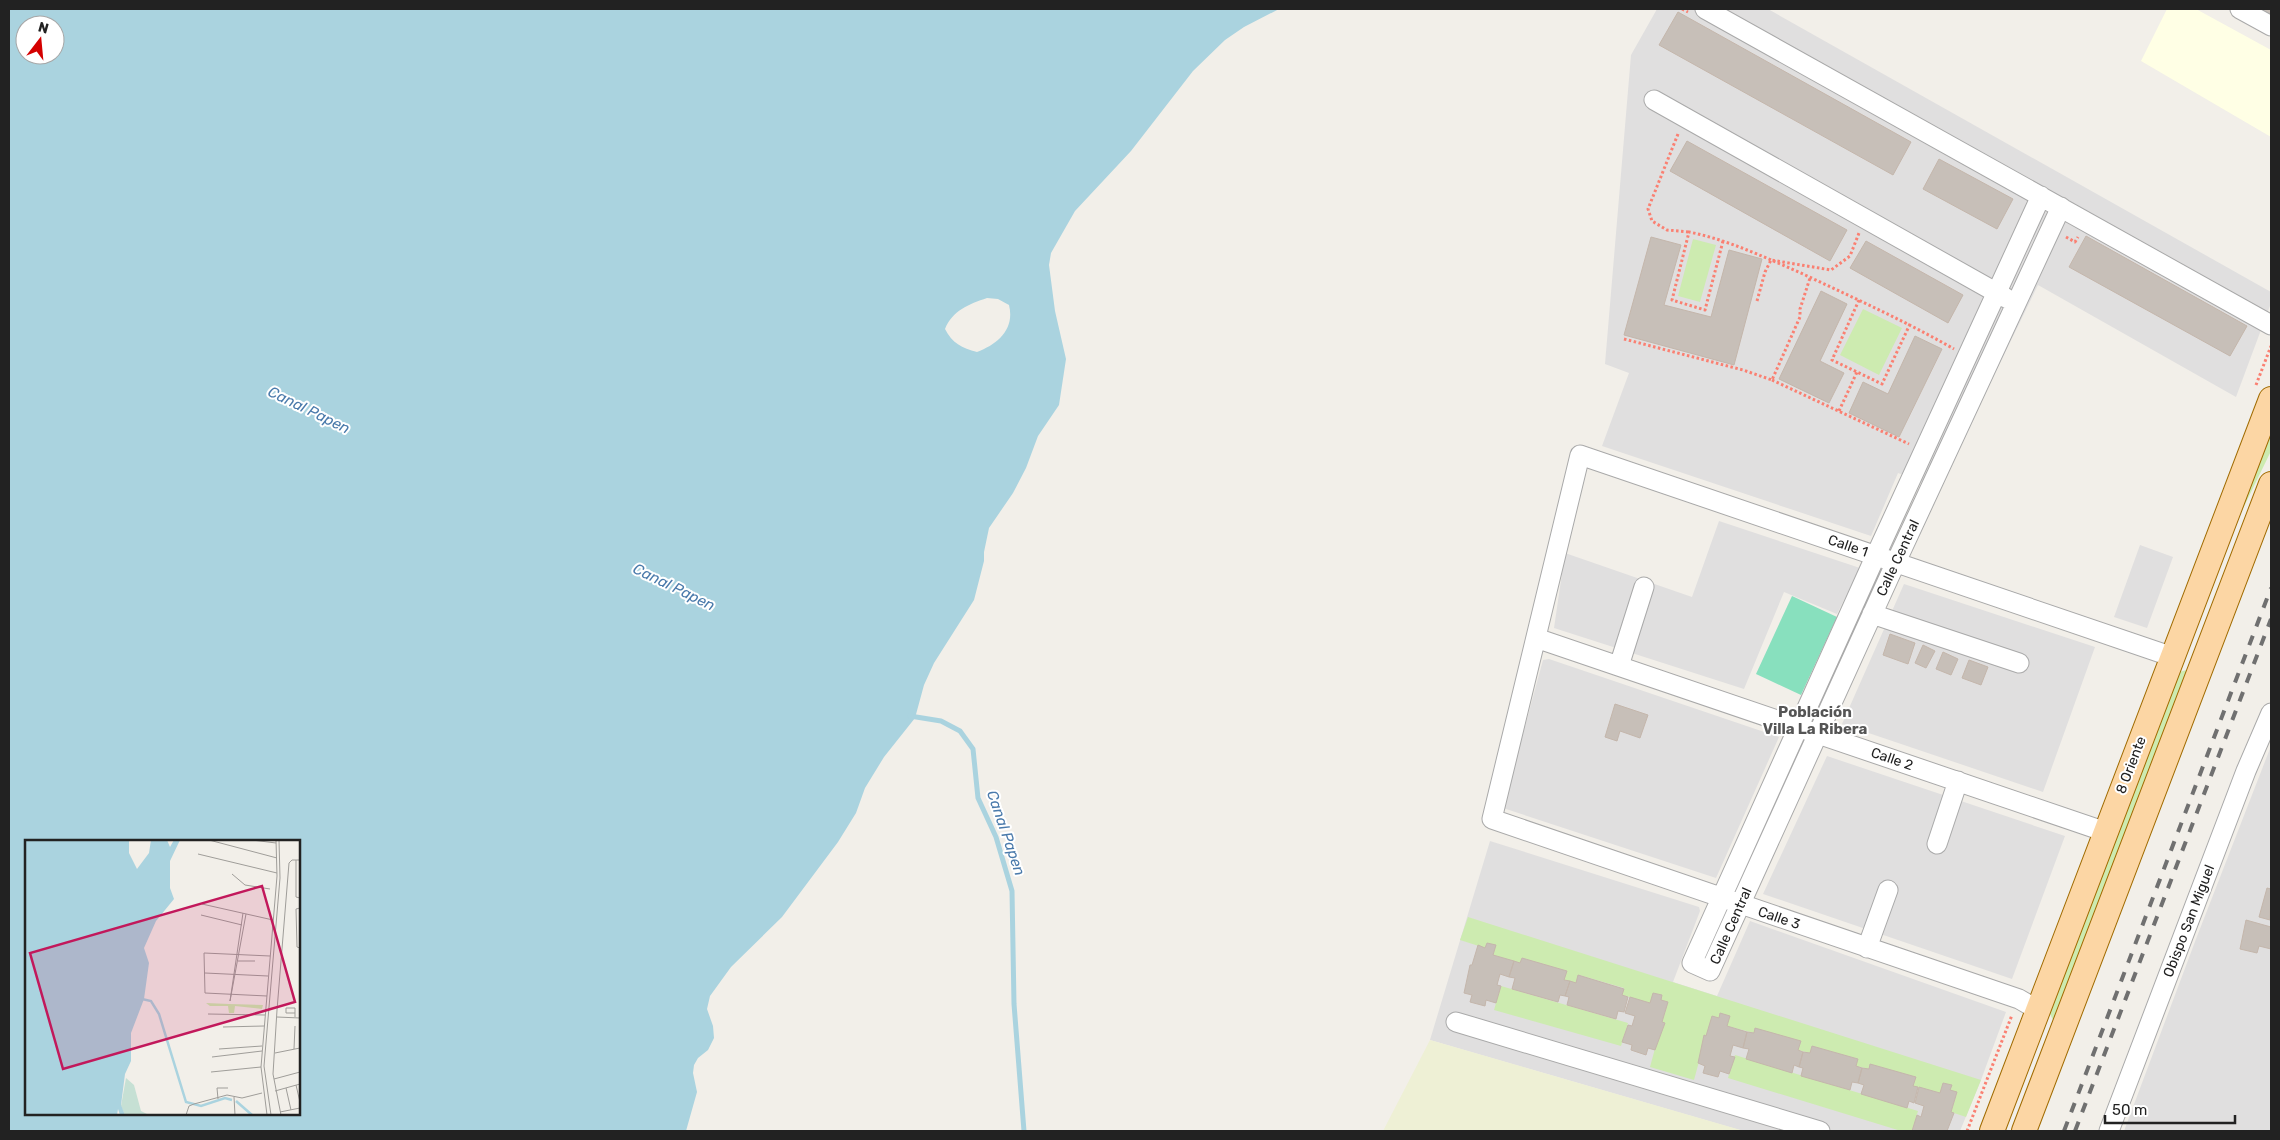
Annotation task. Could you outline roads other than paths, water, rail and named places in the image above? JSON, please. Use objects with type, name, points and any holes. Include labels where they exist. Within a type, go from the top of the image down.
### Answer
[{"type":"main road","name":"8 Oriente","points":[[1992,1131],[2271,399]]},
{"type":"main road","points":[[2024,1131],[2271,484]]},
{"type":"main road","points":[[2173,657],[2194,650],[2214,636]]},
{"type":"main road","points":[[2038,1010],[2048,1029],[2053,1057]]},
{"type":"street","points":[[1705,9],[2271,325]]},
{"type":"street","points":[[2240,9],[2271,26]]},
{"type":"street","points":[[1654,100],[2016,303]]},
{"type":"street","name":"Calle Central","points":[[2041,196],[1692,963],[1710,971],[1872,614],[2061,208]]},
{"type":"street","name":"Calle 1","points":[[1536,638],[1580,454],[2173,657]]},
{"type":"street","points":[[1922,455],[1939,469]]},
{"type":"street","points":[[1619,666],[1644,588]]},
{"type":"street","points":[[1872,614],[2019,663]]},
{"type":"street","name":"Calle 2","points":[[1536,638],[2106,832]]},
{"type":"street","name":"Calle 3","points":[[1536,638],[1492,819],[1721,899],[2018,999],[2038,1010]]},
{"type":"street","name":"Obispo San Miguel","points":[[2109,1131],[2246,771],[2271,713]]},
{"type":"street","points":[[1937,844],[1958,782]]},
{"type":"street","points":[[1867,948],[1888,890]]},
{"type":"street","points":[[1456,1022],[1820,1131]]},
{"type":"water","points":[[9,9],[1279,9],[1244,27],[1225,40],[1193,71],[1131,151],[1075,211],[1051,253],[1049,265],[1055,311],[1066,359],[1059,405],[1038,436],[1026,468],[1013,493],[989,528],[984,561],[974,600],[934,663],[924,685],[915,718],[884,757],[865,788],[856,813],[838,842],[782,917],[731,967],[710,996],[707,1009],[713,1026],[714,1038],[708,1050],[698,1058],[694,1065],[693,1073],[697,1092],[686,1131],[9,1131]],"holes":[[[987,298],[998,299],[1009,305],[1010,314],[1007,328],[992,345],[977,352],[967,349],[951,338],[945,329],[952,317],[962,309]]]},
{"type":"waterway","name":"Canal Papen","points":[[910,716],[941,721],[960,731],[973,749],[978,798],[996,837],[1012,891],[1014,1004],[1024,1131]]},
{"type":"railway","points":[[2064,1131],[2271,588]]},
{"type":"railway","points":[[2075,1131],[2271,619]]},
{"type":"district","name":"Población Villa La Ribera","points":[[1815,720]]}]
